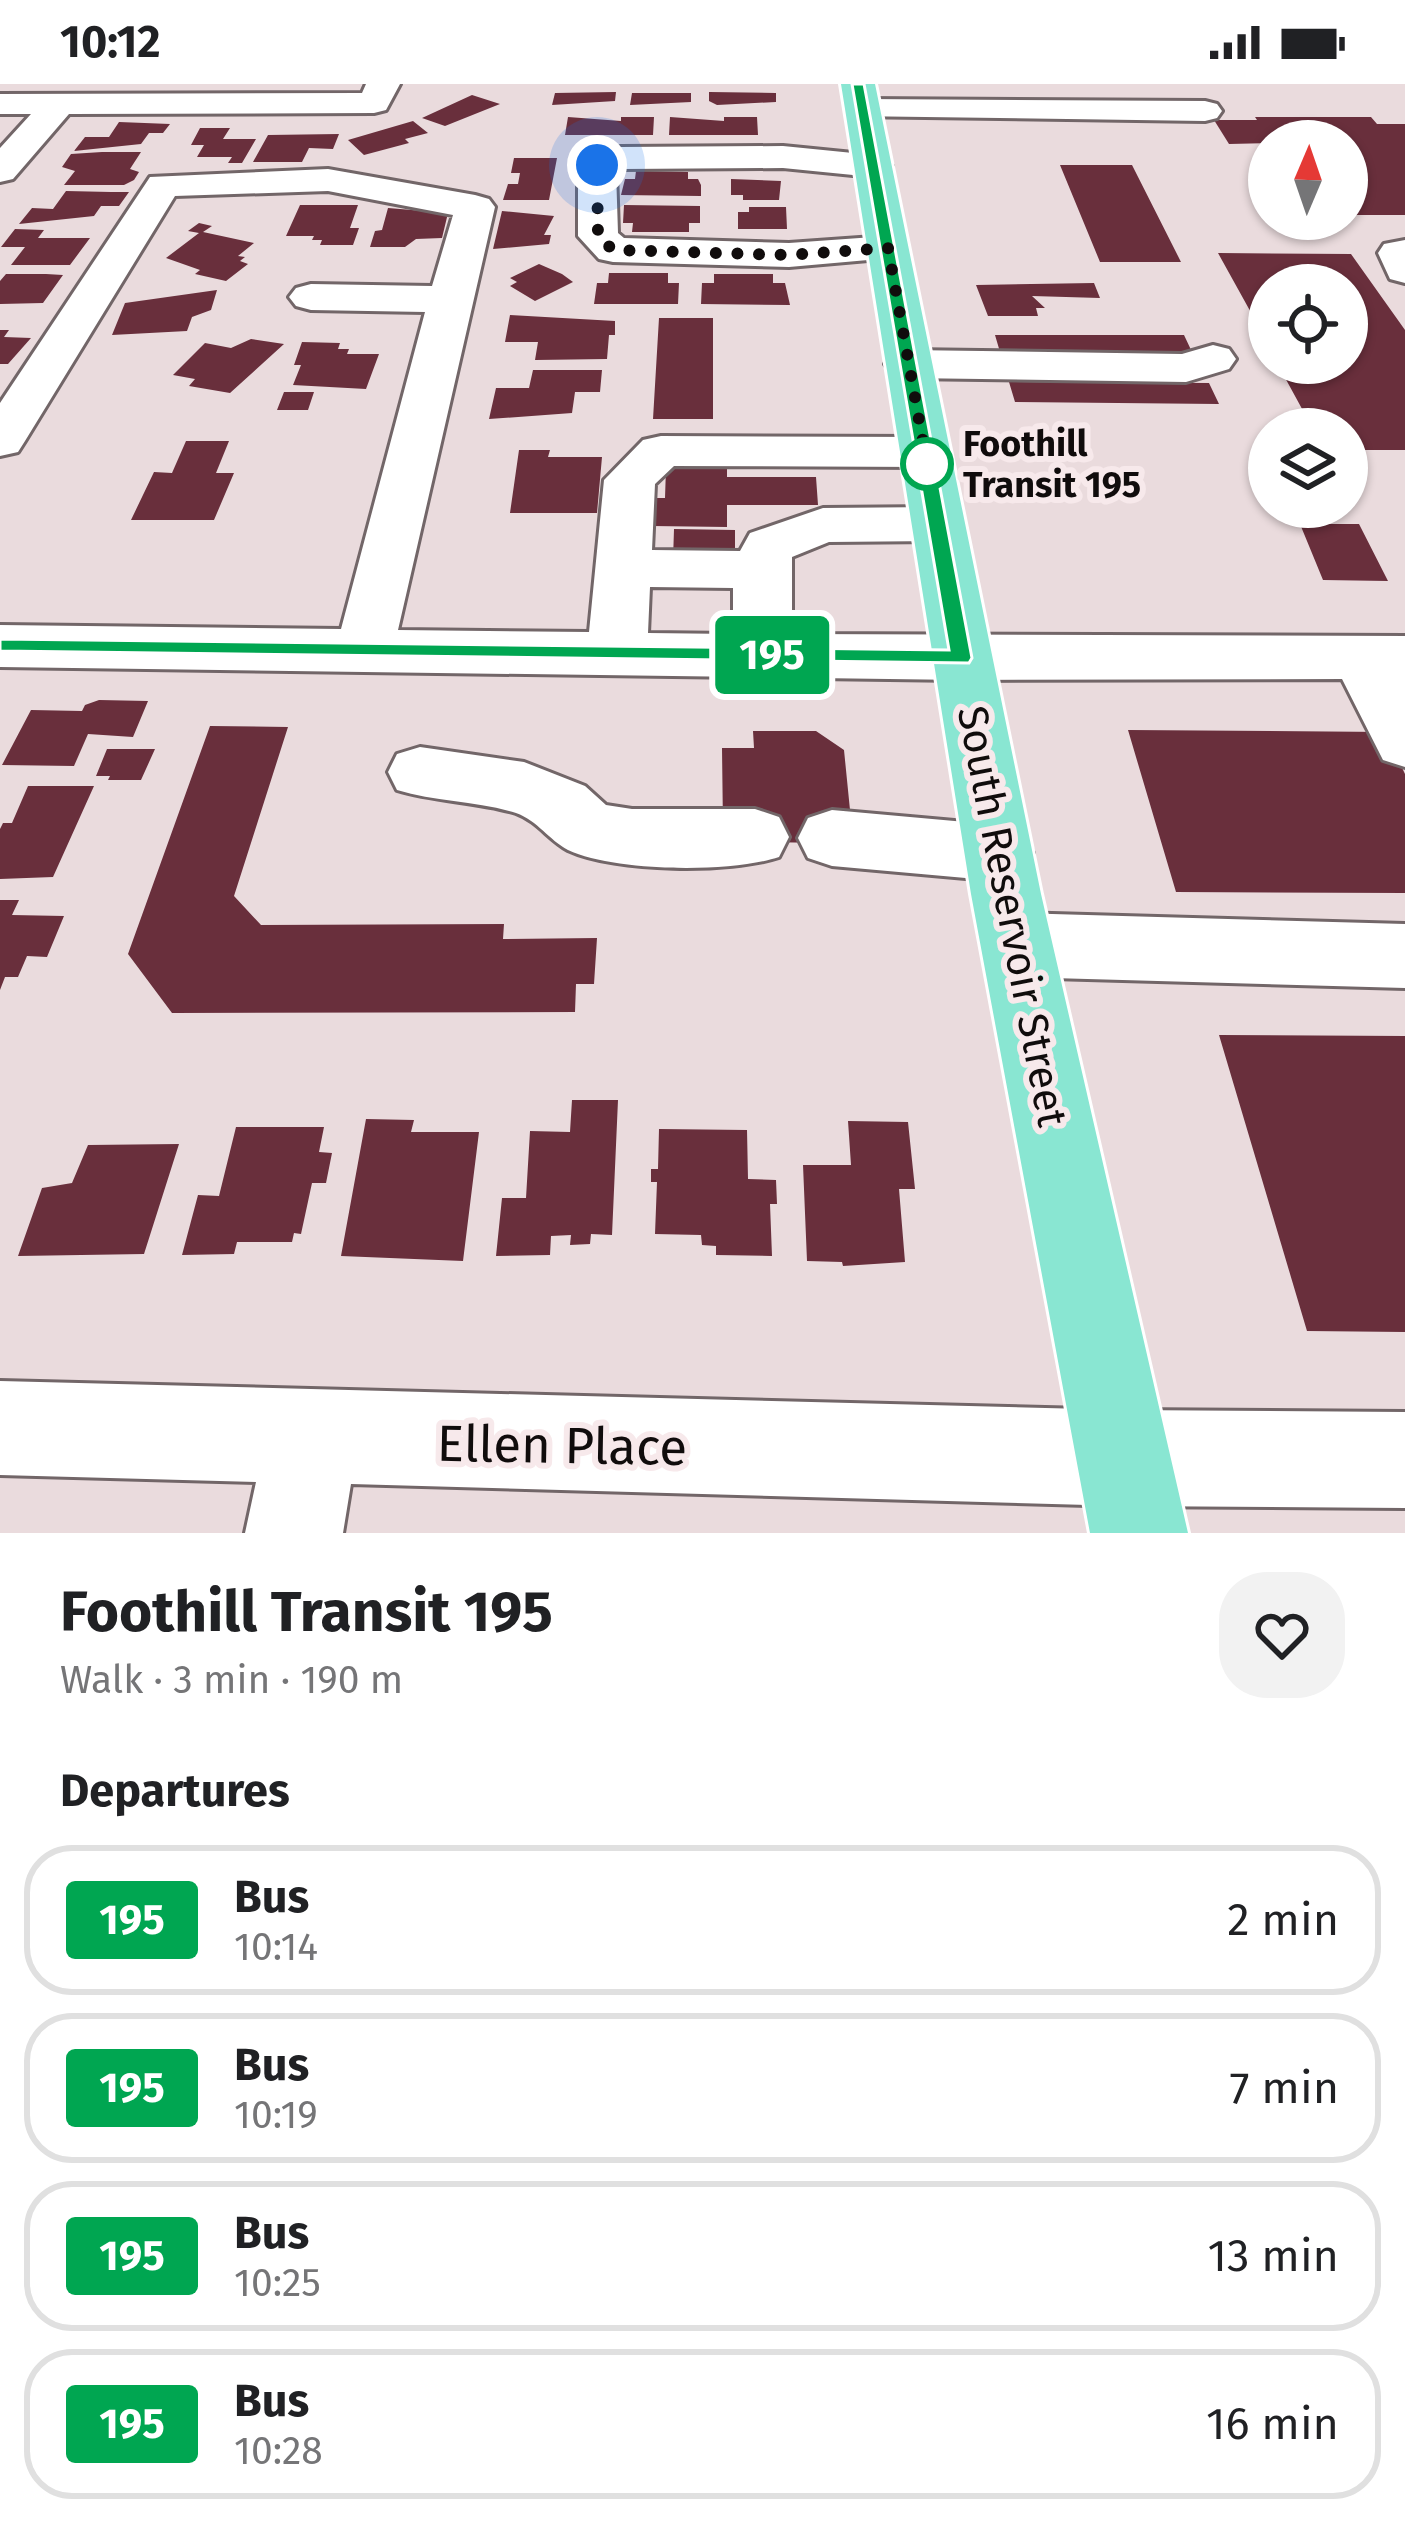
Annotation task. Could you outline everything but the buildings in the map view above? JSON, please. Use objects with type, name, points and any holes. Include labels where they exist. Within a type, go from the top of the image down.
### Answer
[{"type":"main road","name":"South Reservoir Street","points":[[865,121],[961,658],[1131,1495]]},
{"type":"street","points":[[0,104],[378,93]]},
{"type":"street","points":[[0,171],[59,104]]},
{"type":"street","points":[[888,248],[789,255],[613,250],[598,236],[597,165],[621,158],[783,157],[865,121],[1204,119]]},
{"type":"street","points":[[0,441],[163,184],[328,180],[475,207],[364,648]]},
{"type":"street","points":[[1405,252],[1399,253],[1399,261],[1405,271]]},
{"type":"street","points":[[311,297],[450,299]]},
{"type":"street","points":[[908,364],[1186,368],[1213,359]]},
{"type":"street","points":[[617,652],[630,480],[662,451],[925,452]]},
{"type":"street","points":[[763,654],[761,570],[769,546],[823,524],[938,524]]},
{"type":"street","points":[[624,568],[761,570]]},
{"type":"street","points":[[0,646],[961,658],[1383,657],[1405,742]]},
{"type":"street","points":[[420,772],[524,788],[562,805],[588,829],[632,837],[755,837]]},
{"type":"street","points":[[832,838],[999,853]]},
{"type":"street","points":[[1017,945],[1405,956]]},
{"type":"street","name":"Ellen Place","points":[[0,1428],[312,1439],[1131,1495],[1405,1460]]},
{"type":"street","points":[[294,1533],[312,1439]]},
{"type":"bus line","name":"195","points":[[0,646],[961,658],[858,84]]},
{"type":"place","name":"Foothill Transit 195","points":[[927,464]]},
{"type":"route","points":[[597,165],[598,236],[613,250],[789,255],[888,248],[927,464]]}]
